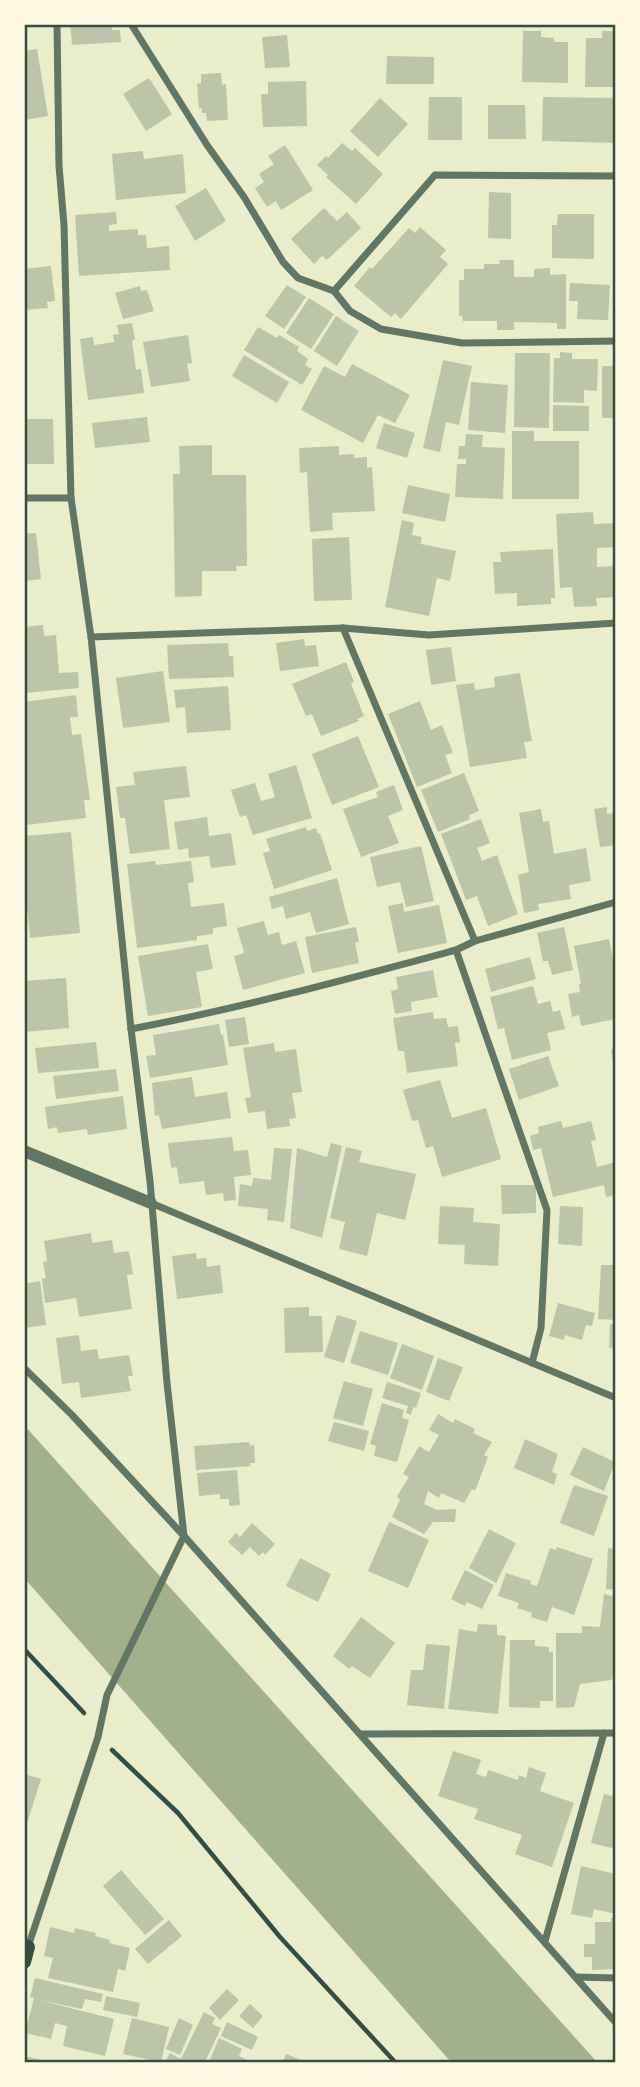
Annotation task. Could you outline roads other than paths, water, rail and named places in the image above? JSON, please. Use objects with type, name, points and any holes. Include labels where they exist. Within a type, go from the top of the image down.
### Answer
[{"type":"street","points":[[26,1952],[98,1737],[107,1695],[184,1536],[91,637],[71,498],[64,225],[59,166],[57,24]]},
{"type":"street","points":[[131,24],[207,145],[244,197],[284,262],[298,278],[334,291],[350,311],[381,328],[462,343],[615,341]]},
{"type":"street","points":[[334,291],[435,175],[615,176]]},
{"type":"street","points":[[24,498],[71,498]]},
{"type":"street","points":[[91,637],[344,628],[429,635],[615,623]]},
{"type":"street","points":[[344,628],[475,941]]},
{"type":"street","points":[[131,1029],[224,1011],[456,950],[475,941],[615,902]]},
{"type":"street","points":[[456,950],[547,1210],[541,1328],[532,1363]]},
{"type":"street","points":[[24,1151],[615,1398]]},
{"type":"street","points":[[24,1368],[72,1415],[184,1536],[615,2023]]},
{"type":"street","points":[[545,1941],[604,1733]]},
{"type":"street","points":[[361,1734],[615,1733]]},
{"type":"street","points":[[576,1977],[615,1978]]}]
